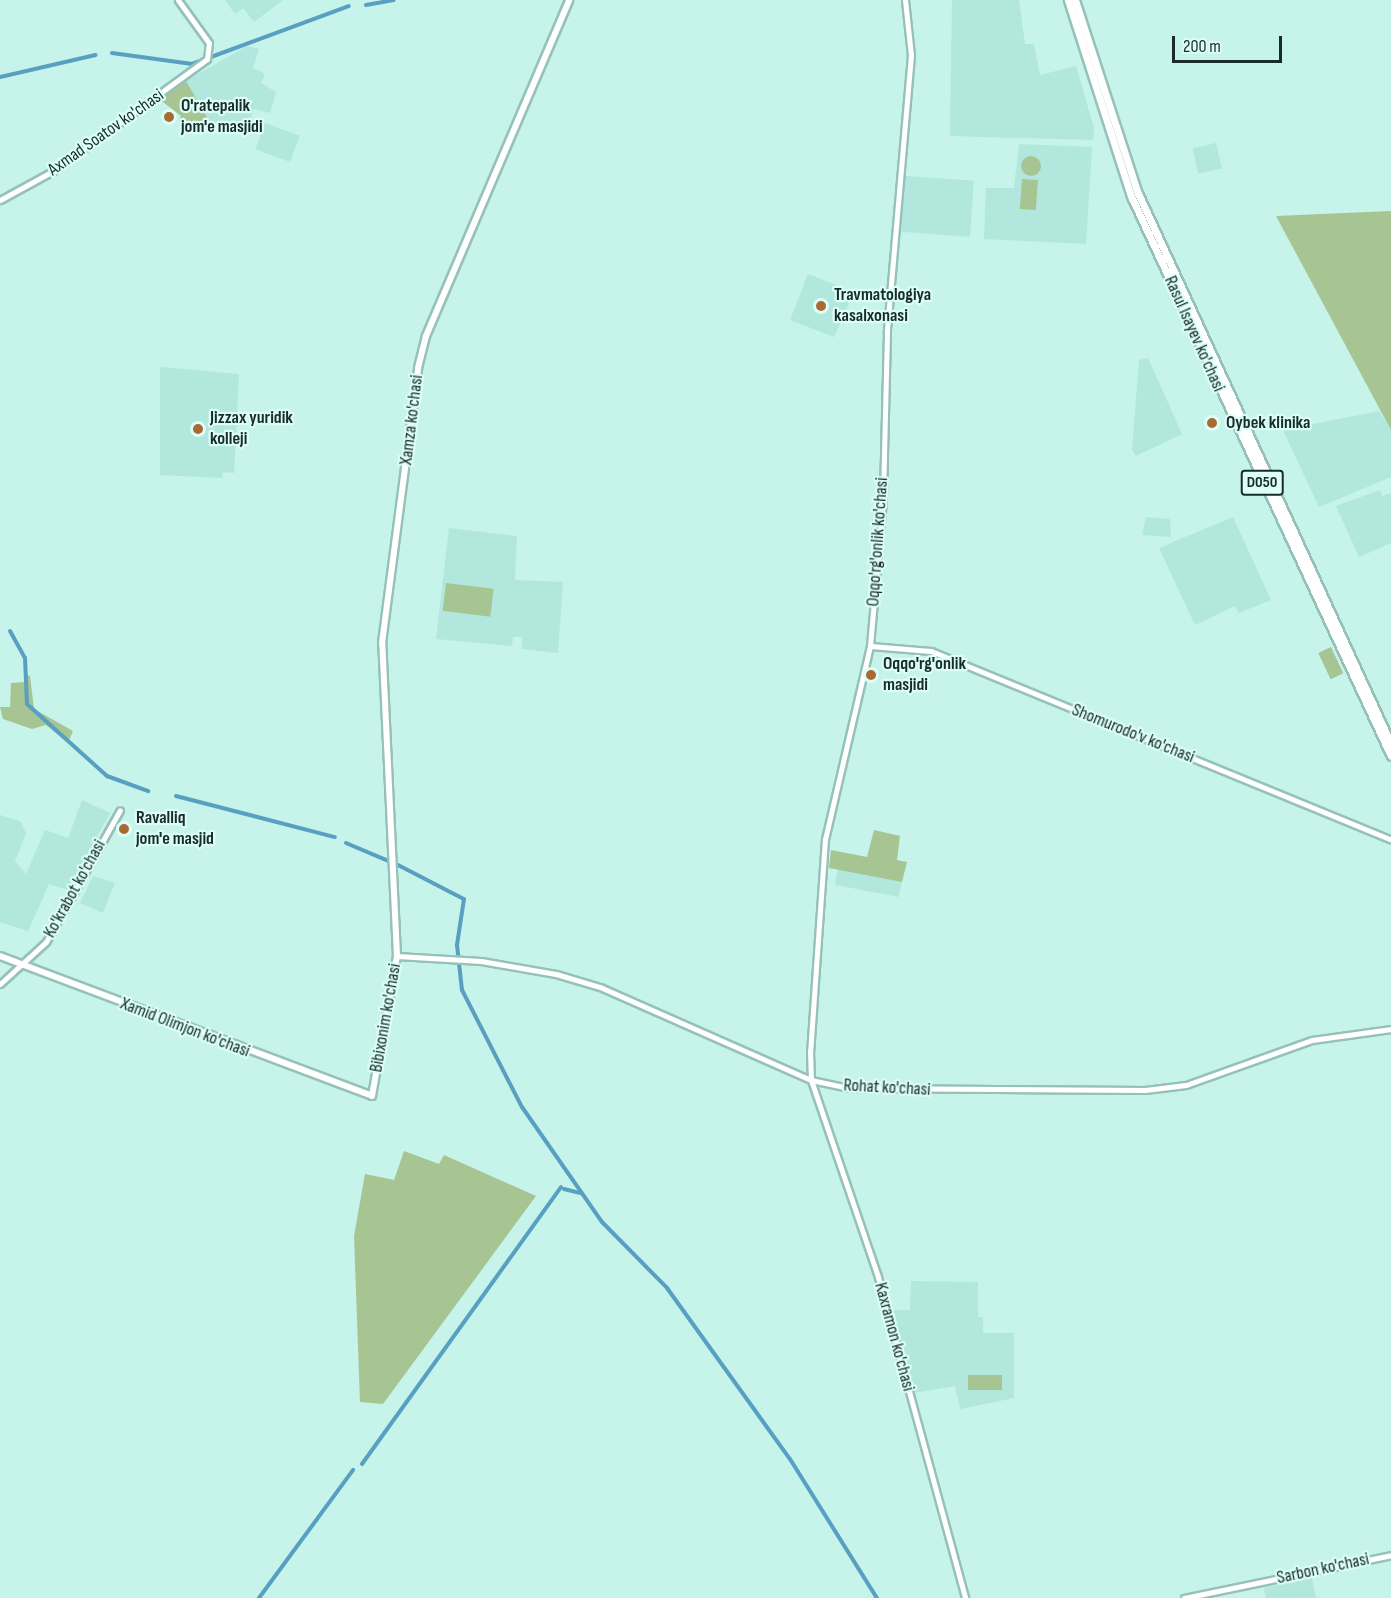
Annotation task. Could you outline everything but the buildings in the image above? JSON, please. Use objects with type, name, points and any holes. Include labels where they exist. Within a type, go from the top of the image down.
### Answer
[{"type":"main road","name":"Xamza ko'chasi","points":[[395,867],[381,643],[418,368],[426,336],[569,0]]},
{"type":"main road","name":"Rasul Isayev ko'chasi","points":[[1068,0],[1131,196],[1391,756]]},
{"type":"main road","name":"Rasul Isayev ko'chasi","points":[[1075,0],[1137,191],[1311,582],[1391,744]]},
{"type":"main road","name":"Bibixonim ko'chasi","points":[[372,1096],[397,956],[395,867]]},
{"type":"main road","name":"Xamid Olimjon ko'chasi","points":[[0,956],[279,1065],[372,1096]]},
{"type":"street","name":"Axmad Soatov ko'chasi","points":[[0,200],[53,171],[208,57],[209,43],[178,0]]},
{"type":"street","name":"Oqqo'rg'onlik ko'chasi","points":[[811,1080],[815,958],[825,839],[870,646],[883,500],[887,332],[911,55],[905,0]]},
{"type":"street","name":"Shomurodo'v ko'chasi","points":[[870,646],[931,651],[1391,840]]},
{"type":"street","name":"Ko'krabot ko'chasi","points":[[0,984],[25,966],[46,942],[120,810]]},
{"type":"street","name":"Rohat ko'chasi","points":[[397,956],[481,961],[556,974],[600,987],[811,1080],[848,1088],[897,1091],[1145,1090],[1186,1085],[1312,1040],[1391,1029]]},
{"type":"street","name":"Kaxramon ko'chasi","points":[[811,1080],[886,1307],[965,1598]]},
{"type":"street","name":"Sarbon ko'chasi","points":[[1184,1598],[1391,1555]]},
{"type":"shaded area","points":[[225,0],[283,0],[254,22],[243,8],[235,14]]},
{"type":"shaded area","points":[[952,0],[1019,0],[1025,44],[1034,44],[1040,75],[1076,66],[1094,128],[1093,140],[950,136]]},
{"type":"shaded area","points":[[247,46],[259,49],[253,68],[265,74],[261,83],[276,92],[270,113],[254,109],[245,133],[224,124],[213,129],[186,81]]},
{"type":"shaded area","points":[[186,81],[207,117],[201,129],[179,121],[181,116],[159,99]]},
{"type":"shaded area","points":[[265,123],[300,136],[290,162],[255,149]]},
{"type":"shaded area","points":[[1216,143],[1222,168],[1198,174],[1193,148]]},
{"type":"shaded area","points":[[1019,144],[1092,147],[1086,244],[984,239],[986,188],[1014,188]]},
{"type":"shaded area","points":[[1031,156],[1038,159],[1041,166],[1038,173],[1031,176],[1024,173],[1021,166],[1024,159]]},
{"type":"shaded area","points":[[905,176],[974,181],[970,237],[901,232]]},
{"type":"shaded area","points":[[1022,179],[1038,180],[1036,210],[1020,209]]},
{"type":"shaded area","points":[[1391,211],[1391,430],[1276,216]]},
{"type":"shaded area","name":"Travmatologiya kasalxonasi","points":[[808,274],[849,290],[848,306],[834,337],[790,320]]},
{"type":"shaded area","points":[[1148,358],[1182,434],[1136,456],[1132,450],[1139,360]]},
{"type":"shaded area","name":"Jizzax yuridik kolleji","points":[[160,367],[239,374],[234,473],[223,472],[222,478],[160,475]]},
{"type":"shaded area","points":[[1379,411],[1391,430],[1391,477],[1319,507],[1283,430]]},
{"type":"shaded area","points":[[1380,490],[1382,496],[1391,493],[1391,543],[1359,557],[1336,506]]},
{"type":"shaded area","points":[[1146,517],[1170,519],[1171,537],[1142,535]]},
{"type":"shaded area","points":[[1233,517],[1271,600],[1239,613],[1235,606],[1195,625],[1159,548]]},
{"type":"shaded area","points":[[449,528],[517,536],[515,580],[563,582],[558,653],[522,649],[522,637],[513,637],[512,646],[436,639]]},
{"type":"shaded area","points":[[446,583],[494,589],[490,617],[443,611]]},
{"type":"shaded area","points":[[1331,647],[1343,673],[1331,679],[1318,653]]},
{"type":"shaded area","points":[[25,674],[30,676],[34,709],[73,731],[68,743],[46,725],[32,729],[3,719],[0,707],[10,707],[11,683],[25,682]]},
{"type":"shaded area","points":[[82,800],[110,813],[68,890],[49,884],[28,931],[0,922],[0,815],[20,821],[26,833],[15,861],[26,874],[45,830],[68,838]]},
{"type":"shaded area","points":[[874,830],[900,836],[897,860],[907,862],[902,882],[829,868],[831,850],[867,857]]},
{"type":"shaded area","points":[[838,869],[902,881],[899,897],[835,885]]},
{"type":"shaded area","points":[[93,876],[115,883],[103,913],[80,903]]},
{"type":"shaded area","points":[[404,1151],[439,1164],[444,1155],[536,1196],[383,1404],[360,1402],[354,1236],[365,1174],[394,1180]]},
{"type":"shaded area","points":[[911,1281],[978,1282],[978,1317],[983,1317],[983,1333],[1014,1333],[1014,1398],[960,1409],[955,1386],[913,1393],[890,1310],[910,1310]]},
{"type":"shaded area","points":[[968,1375],[1002,1375],[1002,1390],[968,1390]]},
{"type":"shaded area","points":[[1312,1578],[1316,1598],[1266,1598],[1264,1588]]},
{"type":"waterway","points":[[366,5],[394,0]]},
{"type":"waterway","points":[[112,53],[192,64],[349,6]]},
{"type":"waterway","points":[[0,77],[95,55]]},
{"type":"waterway","points":[[10,631],[25,658],[27,704],[107,776],[148,791]]},
{"type":"waterway","points":[[176,796],[335,837]]},
{"type":"waterway","points":[[346,843],[391,862]]},
{"type":"waterway","points":[[398,865],[464,899],[457,945],[462,990],[522,1107],[602,1222],[667,1288],[790,1459],[877,1598]]},
{"type":"waterway","points":[[362,1464],[561,1187]]},
{"type":"waterway","points":[[564,1189],[580,1193]]},
{"type":"waterway","points":[[259,1598],[353,1470]]},
{"type":"place","name":"O'ratepalik jom'e masjidi","points":[[169,117]]},
{"type":"place","name":"Travmatologiya kasalxonasi","points":[[821,306]]},
{"type":"place","name":"Oybek klinika","points":[[1212,423]]},
{"type":"place","name":"Jizzax yuridik kolleji","points":[[198,429]]},
{"type":"place","name":"Oqqo'rg'onlik masjidi","points":[[871,675]]},
{"type":"place","name":"Ravalliq jom'e masjid","points":[[124,829]]}]
